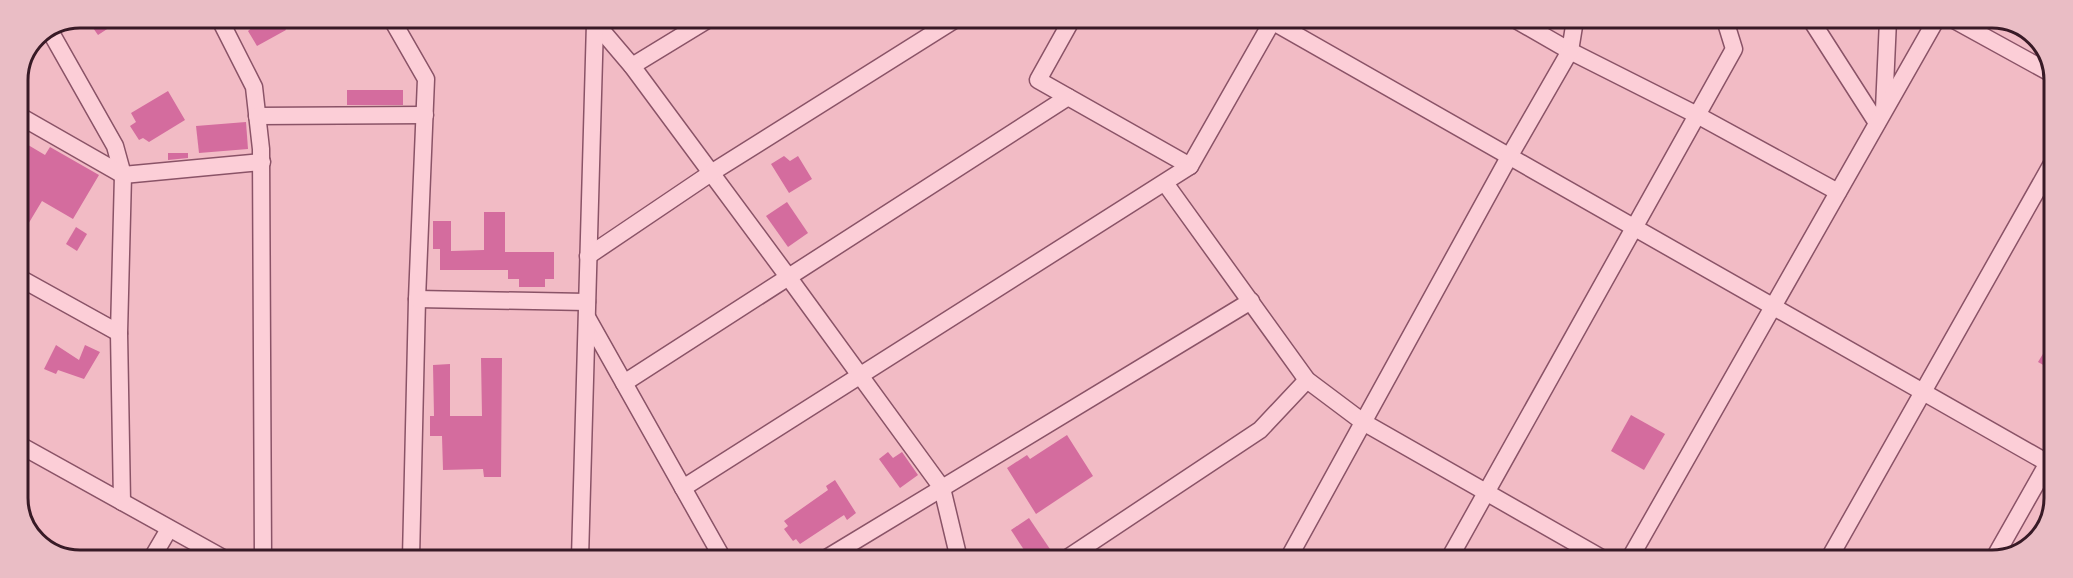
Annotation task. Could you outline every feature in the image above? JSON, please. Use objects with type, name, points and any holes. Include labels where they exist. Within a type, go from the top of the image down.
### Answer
[{"type":"street","points":[[224,28],[254,87],[262,162],[263,550]]},
{"type":"street","points":[[397,28],[426,79],[417,299],[411,550]]},
{"type":"street","points":[[580,550],[593,28]]},
{"type":"street","points":[[599,28],[632,66],[942,488],[957,550]]},
{"type":"street","points":[[632,66],[694,28]]},
{"type":"street","points":[[588,256],[711,173],[942,28]]},
{"type":"street","points":[[1067,28],[1038,80],[1190,166]]},
{"type":"street","points":[[683,488],[1190,166],[1266,28]]},
{"type":"street","points":[[1284,28],[1923,392],[2044,457]]},
{"type":"street","points":[[1529,28],[1697,115],[1838,192]]},
{"type":"street","points":[[1293,550],[1509,157],[1570,51],[1574,28]]},
{"type":"street","points":[[1454,550],[1734,49],[1727,28]]},
{"type":"street","points":[[1817,28],[1881,117]]},
{"type":"street","points":[[1881,117],[1887,28]]},
{"type":"street","points":[[1635,550],[1931,28]]},
{"type":"street","points":[[1969,28],[2043,69]]},
{"type":"street","points":[[53,36],[115,146],[123,175],[119,333],[122,502]]},
{"type":"street","points":[[624,383],[1068,97]]},
{"type":"street","points":[[257,116],[425,115]]},
{"type":"street","points":[[28,121],[123,175],[262,162]]},
{"type":"street","points":[[1834,550],[2044,179]]},
{"type":"street","points":[[1165,183],[1307,380],[1363,423],[1588,550]]},
{"type":"street","points":[[28,283],[119,333]]},
{"type":"street","points":[[417,299],[587,310]]},
{"type":"street","points":[[840,550],[1251,302]]},
{"type":"street","points":[[587,310],[624,383],[718,550]]},
{"type":"street","points":[[1080,550],[1260,430],[1307,380]]},
{"type":"street","points":[[29,450],[208,550]]},
{"type":"street","points":[[2000,549],[2044,473]]},
{"type":"street","points":[[157,550],[169,529]]},
{"type":"building","points":[[93,28],[109,28],[98,35]]},
{"type":"building","points":[[252,28],[285,28],[286,30],[257,46],[248,31]]},
{"type":"building","points":[[347,90],[403,90],[403,105],[347,105]]},
{"type":"building","points":[[168,91],[185,120],[149,142],[143,138],[139,140],[130,126],[136,122],[131,113]]},
{"type":"building","points":[[246,122],[248,149],[199,153],[196,126]]},
{"type":"building","points":[[28,145],[45,155],[50,147],[99,175],[73,219],[42,201],[28,224]]},
{"type":"building","points":[[168,153],[188,153],[188,158],[168,160]]},
{"type":"building","points":[[784,156],[790,161],[798,156],[812,179],[789,193],[771,164]]},
{"type":"building","points":[[787,202],[808,233],[788,247],[766,216]]},
{"type":"building","points":[[484,212],[505,212],[505,252],[554,252],[554,279],[545,279],[545,287],[519,287],[519,279],[508,279],[508,270],[440,270],[440,249],[433,249],[433,221],[451,221],[451,251],[484,250]]},
{"type":"building","points":[[76,227],[87,234],[77,251],[66,244]]},
{"type":"building","points":[[56,345],[79,360],[85,345],[100,352],[84,379],[58,370],[56,374],[44,369]]},
{"type":"building","points":[[2044,352],[2044,365],[2038,362]]},
{"type":"building","points":[[481,358],[502,358],[501,477],[484,477],[483,469],[443,470],[442,436],[430,436],[430,416],[434,416],[433,365],[450,364],[450,416],[482,416]]},
{"type":"building","points":[[1631,415],[1665,434],[1644,470],[1611,451]]},
{"type":"building","points":[[1067,435],[1093,476],[1036,514],[1007,468],[1027,455],[1030,459]]},
{"type":"building","points":[[888,452],[893,458],[902,452],[918,475],[900,488],[879,459]]},
{"type":"building","points":[[835,480],[856,513],[847,520],[844,515],[800,544],[796,539],[793,541],[784,529],[788,526],[784,521],[828,490],[826,486]]},
{"type":"building","points":[[1029,518],[1051,550],[1024,550],[1011,530]]}]
